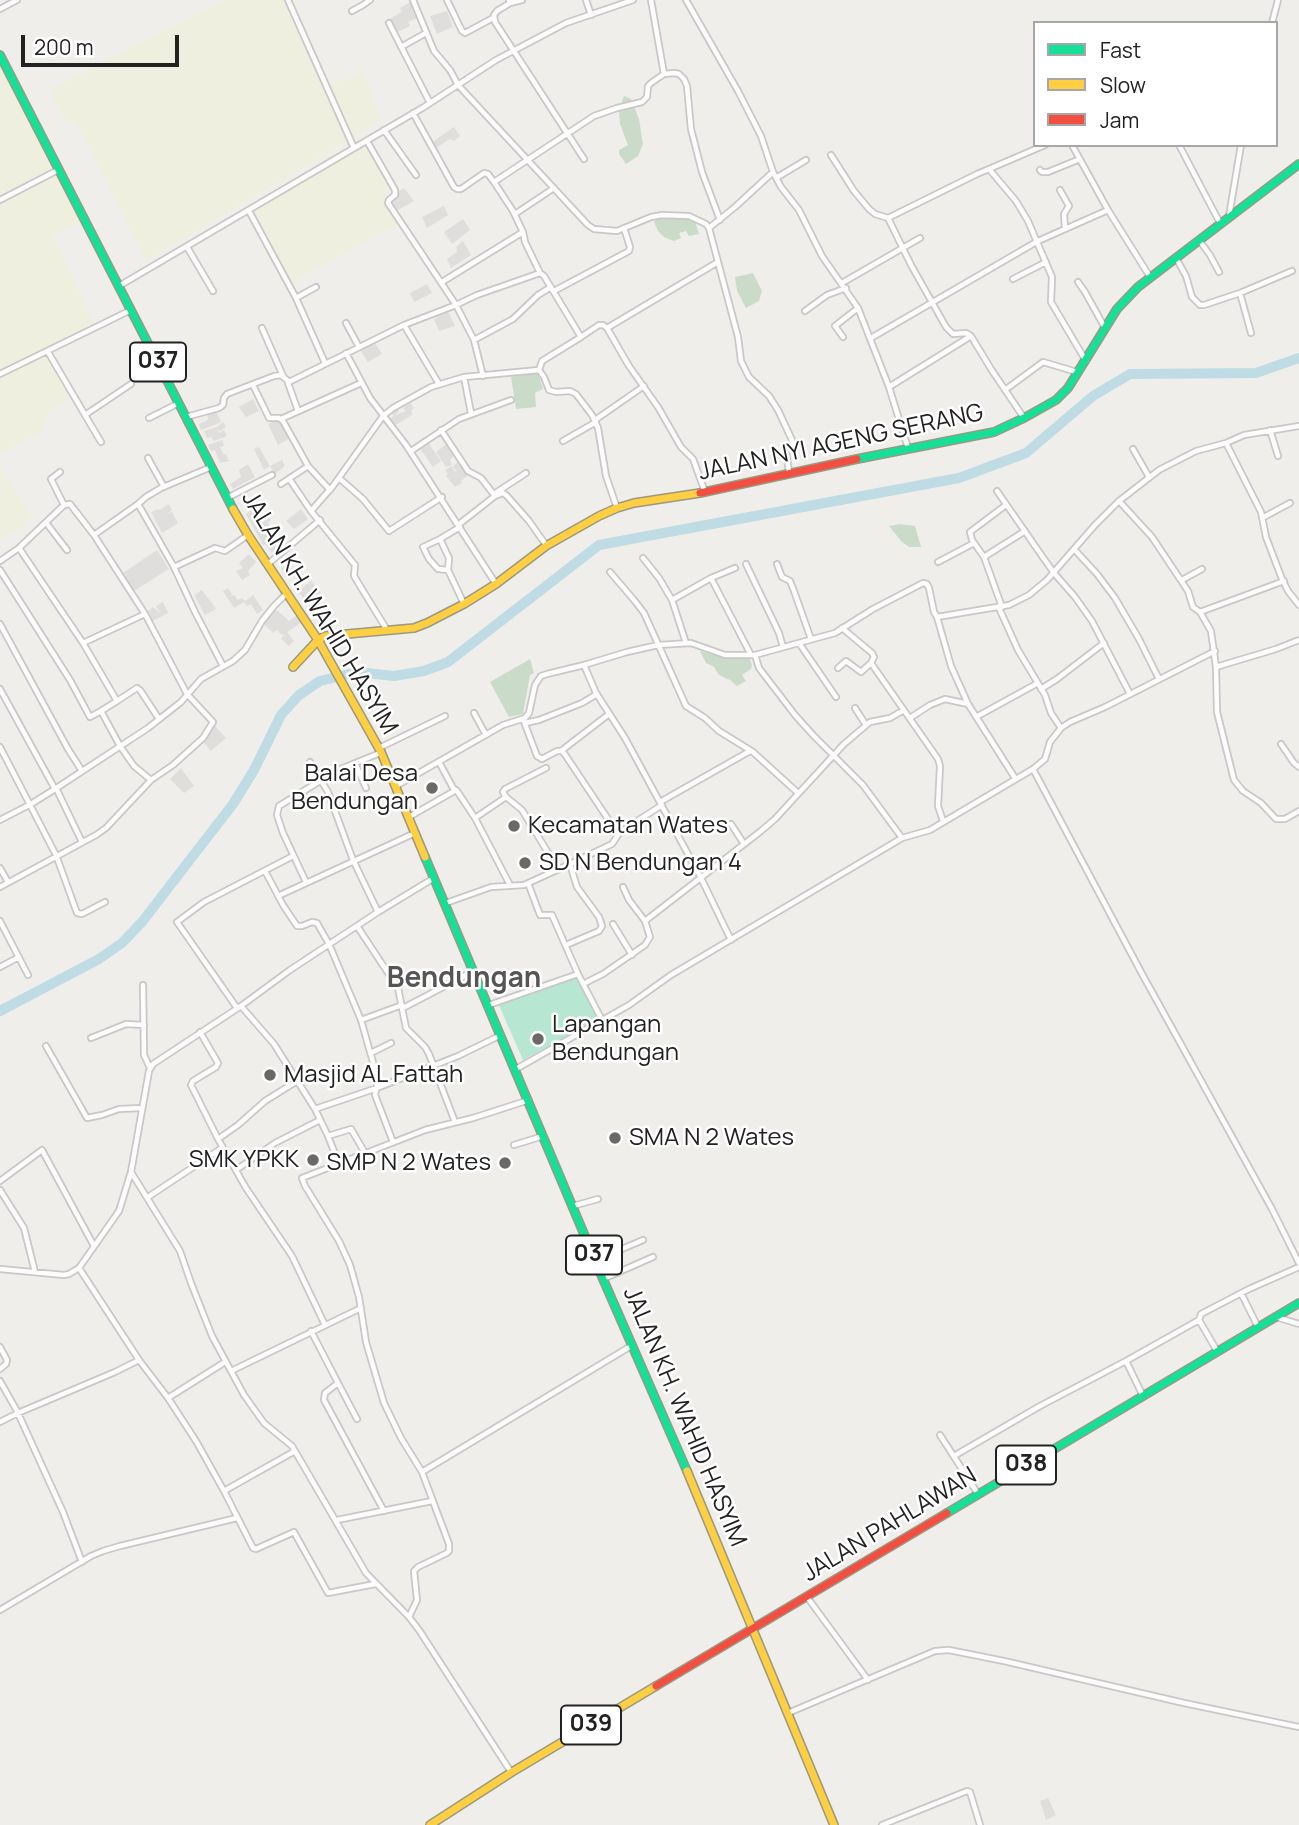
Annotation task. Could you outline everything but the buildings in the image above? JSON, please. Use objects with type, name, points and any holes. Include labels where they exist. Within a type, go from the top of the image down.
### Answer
[{"type":"main road","name":"JALAN KH. WAHID HASYIM","points":[[0,55],[227,498],[248,535],[318,640],[380,750],[754,1629],[796,1710],[834,1825]]},
{"type":"main road","name":"JALAN NYI AGENG SERANG","points":[[318,640],[331,635],[414,628],[464,604],[496,584],[546,546],[617,508],[993,432],[1024,418],[1063,394],[1128,296],[1228,216],[1299,164]]},
{"type":"main road","points":[[293,667],[318,640]]},
{"type":"main road","name":"JALAN PAHLAWAN","points":[[754,1629],[976,1490],[1143,1396],[1299,1303]]},
{"type":"main road","name":"039","points":[[429,1825],[512,1772],[754,1629]]},
{"type":"street","points":[[0,9],[17,0]]},
{"type":"street","points":[[289,0],[353,145]]},
{"type":"street","points":[[352,11],[370,0]]},
{"type":"street","points":[[413,0],[434,51],[450,70],[458,85],[588,225],[594,229],[617,230],[662,215],[689,216],[701,220],[709,228],[738,337],[741,361],[749,377],[769,396],[792,440],[786,451],[790,473]]},
{"type":"street","points":[[447,0],[466,33],[493,18],[497,11],[510,2],[522,0]]},
{"type":"street","points":[[586,0],[591,15]]},
{"type":"street","points":[[119,286],[249,211],[353,145],[384,131],[496,60],[566,23],[634,0]]},
{"type":"street","points":[[651,0],[664,74]]},
{"type":"street","points":[[686,0],[761,136],[781,187],[799,210],[822,256],[858,308],[889,387],[908,449]]},
{"type":"street","points":[[1273,21],[1278,0]]},
{"type":"street","points":[[493,18],[584,159]]},
{"type":"street","points":[[389,23],[430,103]]},
{"type":"street","points":[[401,47],[426,33]]},
{"type":"street","points":[[494,182],[599,114],[642,102],[647,97],[648,86],[664,74],[674,73],[684,79],[687,86],[691,129],[702,172],[720,220]]},
{"type":"street","points":[[413,113],[454,187],[461,189],[484,173],[488,174],[515,214],[540,273],[582,337]]},
{"type":"street","points":[[384,131],[416,175]]},
{"type":"street","points":[[367,140],[396,190],[388,203],[456,305],[474,340],[483,376]]},
{"type":"street","points":[[831,155],[869,209],[888,218],[977,174],[1040,147]]},
{"type":"street","points":[[1073,147],[1150,277]]},
{"type":"street","points":[[1181,147],[1220,223]]},
{"type":"street","points":[[1228,216],[1241,147]]},
{"type":"street","points":[[1040,170],[1048,172],[1080,159]]},
{"type":"street","points":[[776,178],[806,160]]},
{"type":"street","points":[[0,200],[59,169]]},
{"type":"street","points":[[989,169],[1021,208],[1038,241],[1052,281],[1051,302],[1086,361]]},
{"type":"street","points":[[709,228],[773,172]]},
{"type":"street","points":[[515,214],[554,188]]},
{"type":"street","points":[[1060,190],[1069,206],[1064,217],[1065,228]]},
{"type":"street","points":[[871,338],[1038,241],[1108,209]]},
{"type":"street","points":[[249,211],[296,298],[325,363]]},
{"type":"street","points":[[888,218],[946,327],[953,334],[966,333],[971,337],[1024,418]]},
{"type":"street","points":[[474,340],[513,319],[537,295],[629,251],[624,228]]},
{"type":"street","points":[[442,282],[523,232]]},
{"type":"street","points":[[805,311],[920,238]]},
{"type":"street","points":[[1198,240],[1219,272]]},
{"type":"street","points":[[187,247],[214,291]]},
{"type":"street","points":[[1175,257],[1186,276],[1192,297],[1204,305],[1292,271]]},
{"type":"street","points":[[1013,279],[1046,261]]},
{"type":"street","points":[[607,328],[719,262]]},
{"type":"street","points":[[186,416],[219,408],[227,394],[274,376],[291,381],[404,325],[540,273]]},
{"type":"street","points":[[1078,282],[1105,328]]},
{"type":"street","points":[[296,298],[316,287]]},
{"type":"street","points":[[1240,293],[1251,333]]},
{"type":"street","points":[[843,337],[835,326],[858,308]]},
{"type":"street","points":[[0,374],[131,310]]},
{"type":"street","points":[[346,323],[359,347]]},
{"type":"street","points":[[404,325],[439,384]]},
{"type":"street","points":[[539,370],[542,362],[603,325],[681,447],[693,459],[705,492]]},
{"type":"street","points":[[262,328],[299,411]]},
{"type":"street","points":[[889,387],[971,337]]},
{"type":"street","points":[[48,352],[101,442]]},
{"type":"street","points":[[346,353],[383,416],[411,451],[496,584]]},
{"type":"street","points":[[1004,390],[1044,362],[1079,372]]},
{"type":"street","points":[[311,511],[330,490],[383,416],[393,408],[439,384],[464,377],[539,370]]},
{"type":"street","points":[[539,370],[549,390],[576,394],[595,421],[606,476],[617,508]]},
{"type":"street","points":[[464,377],[471,413]]},
{"type":"street","points":[[253,385],[269,418],[281,419],[362,383]]},
{"type":"street","points":[[85,415],[131,384]]},
{"type":"street","points":[[563,441],[644,386]]},
{"type":"street","points":[[411,451],[471,413],[511,400]]},
{"type":"street","points":[[149,418],[179,403]]},
{"type":"street","points":[[281,419],[308,466],[330,490]]},
{"type":"street","points":[[937,617],[1001,608],[1029,595],[1054,573],[1119,501],[1149,477],[1196,451],[1244,435],[1299,426]]},
{"type":"street","points":[[441,430],[463,465],[481,478],[495,495]]},
{"type":"street","points":[[1270,430],[1278,456]]},
{"type":"street","points":[[1226,443],[1262,518],[1266,537],[1284,581],[1299,605]]},
{"type":"street","points":[[1133,449],[1149,477]]},
{"type":"street","points":[[148,458],[164,486]]},
{"type":"street","points":[[281,484],[308,466]]},
{"type":"street","points":[[94,536],[164,486],[211,467]]},
{"type":"street","points":[[60,472],[51,479],[64,505]]},
{"type":"street","points":[[447,569],[438,569],[423,547],[459,526],[526,473]]},
{"type":"street","points":[[227,498],[272,475]]},
{"type":"street","points":[[339,478],[363,499],[389,531],[442,498]]},
{"type":"street","points":[[290,480],[311,511],[355,565],[354,576],[387,630]]},
{"type":"street","points":[[998,491],[1054,573],[1076,597],[1092,621],[1130,694]]},
{"type":"street","points":[[495,495],[503,493],[529,521],[546,546]]},
{"type":"street","points":[[1119,501],[1152,537],[1182,580],[1193,607],[1200,612],[1211,631],[1215,651],[1217,712],[1234,780],[1276,819],[1285,819],[1299,811]]},
{"type":"street","points":[[1262,518],[1290,503]]},
{"type":"street","points":[[0,561],[47,524],[64,505],[70,504],[145,614],[187,694],[213,722],[203,738],[173,765],[151,780],[106,828],[0,887]]},
{"type":"street","points":[[138,504],[174,567],[223,667]]},
{"type":"street","points":[[1006,505],[971,530],[970,534],[984,557],[1018,650],[1047,698],[1051,713],[1061,728]]},
{"type":"street","points":[[268,564],[320,520]]},
{"type":"street","points":[[47,524],[67,551]]},
{"type":"street","points":[[984,557],[1025,531]]},
{"type":"street","points":[[174,567],[215,548],[225,551],[248,535]]},
{"type":"street","points":[[440,539],[449,558],[447,569],[464,604]]},
{"type":"street","points":[[938,562],[974,543]]},
{"type":"street","points":[[19,548],[83,643],[117,701]]},
{"type":"street","points":[[1074,549],[1097,573],[1115,598],[1160,679]]},
{"type":"street","points":[[643,558],[672,600],[686,643]]},
{"type":"street","points":[[746,564],[779,633],[783,648]]},
{"type":"street","points":[[777,564],[783,579],[790,581],[811,639]]},
{"type":"street","points":[[672,600],[735,568]]},
{"type":"street","points":[[1182,580],[1202,569]]},
{"type":"street","points":[[0,570],[70,680],[90,717],[137,688],[159,719]]},
{"type":"street","points":[[610,572],[639,605],[686,706],[751,751],[798,793]]},
{"type":"street","points":[[711,578],[766,678],[795,715],[863,785],[902,838]]},
{"type":"street","points":[[1200,612],[1284,581]]},
{"type":"street","points":[[524,721],[541,676],[658,645],[686,643],[725,654],[753,655],[783,648],[830,634],[923,583],[929,588],[933,612],[937,617],[951,666],[968,704],[1015,778]]},
{"type":"street","points":[[1,817],[56,789],[181,702],[201,679],[245,650],[262,621],[287,593]]},
{"type":"street","points":[[83,643],[145,614]]},
{"type":"street","points":[[0,624],[82,771]]},
{"type":"street","points":[[838,668],[846,661],[861,671],[874,657],[842,628]]},
{"type":"street","points":[[1216,667],[1299,640]]},
{"type":"street","points":[[799,643],[836,696]]},
{"type":"street","points":[[1041,689],[1104,643]]},
{"type":"street","points":[[516,1069],[629,1005],[671,975],[902,838],[930,830],[1033,769],[1045,760],[1050,742],[1061,728],[1070,722],[1215,651]]},
{"type":"street","points":[[871,663],[938,759],[939,810],[943,822]]},
{"type":"street","points":[[584,665],[597,694],[625,738],[701,878],[731,940]]},
{"type":"street","points":[[976,717],[1038,682]]},
{"type":"street","points":[[0,689],[56,789],[82,842]]},
{"type":"street","points":[[396,786],[506,723],[539,720],[597,694]]},
{"type":"street","points":[[910,718],[945,699],[968,704]]},
{"type":"street","points":[[855,708],[866,725]]},
{"type":"street","points":[[645,921],[775,818],[832,755],[866,725],[890,718],[904,710]]},
{"type":"street","points":[[101,711],[134,766],[151,780]]},
{"type":"street","points":[[474,712],[486,735]]},
{"type":"street","points":[[524,721],[539,758],[542,759],[561,751],[608,714]]},
{"type":"street","points":[[306,882],[282,833],[277,809],[283,802],[338,771],[445,716]]},
{"type":"street","points":[[1281,744],[1299,767]]},
{"type":"street","points":[[0,747],[56,855],[77,913],[82,914],[105,902]]},
{"type":"street","points":[[561,751],[618,834]]},
{"type":"street","points":[[446,903],[479,890],[528,883],[612,844],[618,834],[661,804],[751,751]]},
{"type":"street","points":[[310,762],[328,792],[353,860],[378,912]]},
{"type":"street","points":[[439,762],[453,788],[475,818],[510,885]]},
{"type":"street","points":[[355,763],[366,788]]},
{"type":"street","points":[[546,768],[503,792],[522,810],[558,869]]},
{"type":"street","points":[[954,1456],[1199,1320],[1205,1311],[1299,1265],[1297,1256],[1272,1209],[1033,769]]},
{"type":"street","points":[[409,817],[456,790]]},
{"type":"street","points":[[475,818],[506,797]]},
{"type":"street","points":[[731,824],[744,844]]},
{"type":"street","points":[[278,896],[415,832]]},
{"type":"street","points":[[293,856],[204,902],[177,922],[239,1007],[274,1044],[315,1109],[339,1164]]},
{"type":"street","points":[[566,945],[599,931],[602,926],[599,917],[577,887],[570,864]]},
{"type":"street","points":[[0,868],[8,882]]},
{"type":"street","points":[[265,871],[297,926],[317,923],[329,944],[361,1020],[377,1080],[376,1097],[393,1142]]},
{"type":"street","points":[[0,1269],[66,1275],[79,1268],[119,1211],[131,1172],[150,1068],[159,1059],[329,944],[435,878]]},
{"type":"street","points":[[528,883],[540,915],[552,915],[601,1020]]},
{"type":"street","points":[[583,984],[603,974],[650,939],[645,921],[623,887]]},
{"type":"street","points":[[0,921],[29,975]]},
{"type":"street","points":[[613,923],[632,954]]},
{"type":"street","points":[[357,926],[398,988],[406,1028],[425,1047],[434,1064],[455,1122]]},
{"type":"street","points":[[0,967],[19,957]]},
{"type":"street","points":[[361,1020],[402,1007],[474,971]]},
{"type":"street","points":[[489,1005],[578,974]]},
{"type":"street","points":[[143,985],[144,1055],[150,1068]]},
{"type":"street","points":[[91,1038],[126,1024],[144,1025]]},
{"type":"street","points":[[200,1032],[218,1063],[191,1085],[222,1148],[292,1255],[325,1325]]},
{"type":"street","points":[[315,1109],[458,1056],[501,1035]]},
{"type":"street","points":[[371,1053],[391,1044]]},
{"type":"street","points":[[46,1046],[87,1118],[119,1110],[142,1108]]},
{"type":"street","points":[[218,1139],[265,1101],[297,1081]]},
{"type":"street","points":[[409,1617],[417,1600],[415,1569],[449,1551],[449,1544],[422,1472],[384,1403],[366,1342],[355,1279],[345,1254],[302,1179],[305,1175],[425,1130],[528,1100]]},
{"type":"street","points":[[236,1170],[275,1143],[320,1120]]},
{"type":"street","points":[[328,1136],[351,1129],[365,1153]]},
{"type":"street","points":[[514,1145],[544,1135]]},
{"type":"street","points":[[148,1197],[222,1148]]},
{"type":"street","points":[[0,1181],[42,1150],[94,1247]]},
{"type":"street","points":[[131,1172],[180,1251],[225,1362],[244,1395],[264,1423],[287,1440],[295,1451],[366,1573],[409,1617],[512,1772]]},
{"type":"street","points":[[0,1190],[24,1228],[35,1272]]},
{"type":"street","points":[[573,1206],[598,1199]]},
{"type":"street","points":[[596,1260],[643,1240]]},
{"type":"street","points":[[609,1255],[617,1272]]},
{"type":"street","points":[[603,1279],[653,1256]]},
{"type":"street","points":[[79,1268],[196,1441],[250,1546],[255,1549],[291,1532],[295,1533],[328,1593],[376,1584]]},
{"type":"street","points":[[1241,1293],[1258,1328]]},
{"type":"street","points":[[231,1371],[361,1308]]},
{"type":"street","points":[[1276,1317],[1299,1324]]},
{"type":"street","points":[[1199,1320],[1218,1352]]},
{"type":"street","points":[[311,1331],[358,1419]]},
{"type":"street","points":[[422,1472],[632,1345]]},
{"type":"street","points":[[0,1347],[7,1360],[0,1369]]},
{"type":"street","points":[[0,1422],[139,1360]]},
{"type":"street","points":[[1126,1361],[1143,1396]]},
{"type":"street","points":[[168,1398],[225,1362]]},
{"type":"street","points":[[0,1381],[18,1413],[63,1512],[82,1562]]},
{"type":"street","points":[[338,1383],[323,1397],[384,1511]]},
{"type":"street","points":[[940,1435],[976,1490]]},
{"type":"street","points":[[224,1491],[295,1451]]},
{"type":"street","points":[[337,1520],[432,1501]]},
{"type":"street","points":[[0,1610],[92,1556],[120,1546],[237,1518]]},
{"type":"street","points":[[807,1597],[868,1679]]},
{"type":"street","points":[[796,1710],[935,1651],[949,1650],[1299,1727]]},
{"type":"street","points":[[882,1825],[891,1824],[967,1791],[970,1792],[980,1825]]},
{"type":"shaded area","points":[[414,0],[422,16],[408,22],[410,26],[397,32],[390,19],[401,12],[400,8]]},
{"type":"shaded area","points":[[447,11],[453,27],[437,34],[430,16]]},
{"type":"shaded area","points":[[454,127],[460,136],[454,141],[450,139],[436,148],[431,143]]},
{"type":"shaded area","points":[[404,188],[414,201],[396,211],[389,197]]},
{"type":"shaded area","points":[[444,206],[448,215],[427,228],[422,217]]},
{"type":"shaded area","points":[[463,219],[470,230],[452,244],[444,232]]},
{"type":"shaded area","points":[[463,241],[471,255],[451,268],[447,259],[457,252],[456,247]]},
{"type":"shaded area","points":[[427,284],[432,293],[414,302],[410,293]]},
{"type":"shaded area","points":[[448,311],[455,326],[439,331],[434,319]]},
{"type":"shaded area","points":[[374,341],[382,354],[368,362],[360,350]]},
{"type":"shaded area","points":[[253,399],[259,411],[246,417],[239,407]]},
{"type":"shaded area","points":[[410,403],[414,408],[411,411],[413,414],[396,425],[389,419],[394,416],[389,411],[397,406],[399,411],[396,415],[406,411],[403,408]]},
{"type":"shaded area","points":[[215,409],[221,422],[201,430],[199,424],[208,420],[207,413]]},
{"type":"shaded area","points":[[278,419],[290,438],[278,445],[268,424]]},
{"type":"shaded area","points":[[223,422],[226,427],[220,431],[217,428],[219,433],[224,430],[227,436],[214,441],[211,437],[207,438],[204,431]]},
{"type":"shaded area","points":[[424,437],[441,461],[433,467],[416,443]]},
{"type":"shaded area","points":[[222,440],[224,446],[220,447],[229,461],[220,463],[215,450],[211,451],[208,445]]},
{"type":"shaded area","points":[[448,443],[454,455],[450,460],[452,465],[446,467],[436,452]]},
{"type":"shaded area","points":[[259,447],[270,466],[264,470],[254,449]]},
{"type":"shaded area","points":[[282,460],[285,466],[275,474],[270,466]]},
{"type":"shaded area","points":[[458,462],[470,474],[455,487],[446,476],[448,474],[445,470],[452,466],[455,472],[457,469],[453,466]]},
{"type":"shaded area","points":[[248,464],[255,477],[233,489],[230,484],[241,477],[239,470]]},
{"type":"shaded area","points":[[255,498],[260,508],[253,511],[256,516],[267,512],[271,520],[268,523],[270,527],[274,525],[277,531],[271,537],[278,549],[272,553],[263,545],[246,514],[250,512],[247,504]]},
{"type":"shaded area","points":[[169,504],[172,510],[166,515],[172,512],[178,523],[162,533],[151,512],[158,509],[161,511]]},
{"type":"shaded area","points":[[301,509],[308,519],[294,529],[286,521]]},
{"type":"shaded area","points":[[157,550],[169,569],[134,591],[123,573]]},
{"type":"shaded area","points":[[249,554],[256,562],[248,571],[250,575],[242,580],[236,571],[243,568],[239,563]]},
{"type":"shaded area","points":[[288,562],[294,570],[305,576],[300,582],[291,573],[286,577],[281,569]]},
{"type":"shaded area","points":[[311,581],[321,593],[307,604],[298,591]]},
{"type":"shaded area","points":[[228,588],[232,594],[230,597],[234,595],[238,600],[242,598],[245,601],[253,595],[263,610],[257,614],[251,604],[247,606],[244,602],[234,608],[223,591]]},
{"type":"shaded area","points":[[202,590],[216,609],[205,615],[194,595]]},
{"type":"shaded area","points":[[163,602],[168,613],[153,621],[148,611],[153,607],[160,613],[156,606]]},
{"type":"shaded area","points":[[277,610],[289,621],[297,615],[302,622],[287,632],[294,641],[289,646],[281,639],[285,634],[282,635],[277,630],[273,633],[262,622]]},
{"type":"shaded area","points":[[214,725],[226,738],[211,751],[199,737]]},
{"type":"shaded area","points":[[181,768],[194,786],[184,793],[170,779]]},
{"type":"shaded area","points":[[1048,1798],[1056,1815],[1046,1820],[1040,1801]]},
{"type":"green space","points":[[224,0],[285,0],[348,141],[146,261],[75,120],[66,123],[49,90]]},
{"type":"green space","points":[[0,55],[85,219],[53,236],[97,327],[49,351],[71,397],[49,412],[41,433],[0,454]]},
{"type":"green space","points":[[364,71],[380,120],[350,139],[325,88]]},
{"type":"green space","points":[[624,96],[631,99],[639,119],[643,144],[638,156],[626,164],[619,154],[619,150],[628,145],[620,124],[619,109]]},
{"type":"green space","points":[[366,134],[392,188],[384,195],[400,223],[290,283],[247,207]]},
{"type":"green space","points":[[668,213],[694,218],[699,234],[689,236],[686,231],[679,233],[681,238],[674,241],[664,237],[654,222],[659,216]]},
{"type":"green space","points":[[753,273],[762,291],[759,301],[746,308],[737,291],[735,277]]},
{"type":"green space","points":[[538,372],[543,389],[535,393],[536,407],[516,409],[511,377]]},
{"type":"green space","points":[[0,465],[32,518],[19,530],[0,538]]},
{"type":"green space","points":[[889,526],[915,526],[921,547],[909,547]]},
{"type":"green space","points":[[700,651],[722,657],[749,657],[751,669],[742,675],[746,681],[737,686],[719,675],[714,667],[706,663]]},
{"type":"green space","points":[[530,659],[534,673],[530,675],[523,714],[509,717],[490,682]]},
{"type":"green space","name":"Lapangan Bendungan","points":[[579,975],[601,1017],[523,1060],[498,1003]]},
{"type":"waterway","points":[[0,1011],[99,959],[122,943],[142,922],[233,804],[254,770],[281,715],[299,695],[320,681],[357,672],[394,676],[424,671],[448,662],[599,545],[959,478],[1026,453],[1093,396],[1130,374],[1256,373],[1299,358]]},
{"type":"traffic: fast","points":[[0,55],[233,509]]},
{"type":"traffic: fast","points":[[857,459],[994,432],[1056,400],[1068,388],[1117,309],[1138,287],[1299,164]]},
{"type":"traffic: fast","points":[[425,857],[687,1471]]},
{"type":"traffic: fast","points":[[947,1513],[1299,1303]]},
{"type":"traffic: slow","points":[[293,667],[325,636],[414,628],[427,623],[496,584],[546,546],[617,508],[700,493]]},
{"type":"traffic: slow","points":[[233,509],[318,640],[381,752],[425,857]]},
{"type":"traffic: slow","points":[[687,1471],[834,1825]]},
{"type":"traffic: slow","points":[[430,1825],[512,1772],[656,1686]]},
{"type":"traffic: jam","points":[[700,493],[857,459]]},
{"type":"traffic: jam","points":[[656,1686],[947,1513]]},
{"type":"place","name":"Balai Desa Bendungan","points":[[432,788]]},
{"type":"place","name":"Kecamatan Wates","points":[[514,826]]},
{"type":"place","name":"SD N Bendungan 4","points":[[525,863]]},
{"type":"place","name":"Lapangan Bendungan","points":[[538,1039]]},
{"type":"place","name":"Masjid AL Fattah","points":[[270,1075]]},
{"type":"place","name":"SMA N 2 Wates","points":[[615,1138]]},
{"type":"place","name":"SMK YPKK","points":[[313,1160]]},
{"type":"place","name":"SMP N 2 Wates","points":[[505,1163]]},
{"type":"district","name":"Bendungan","points":[[464,979]]}]
